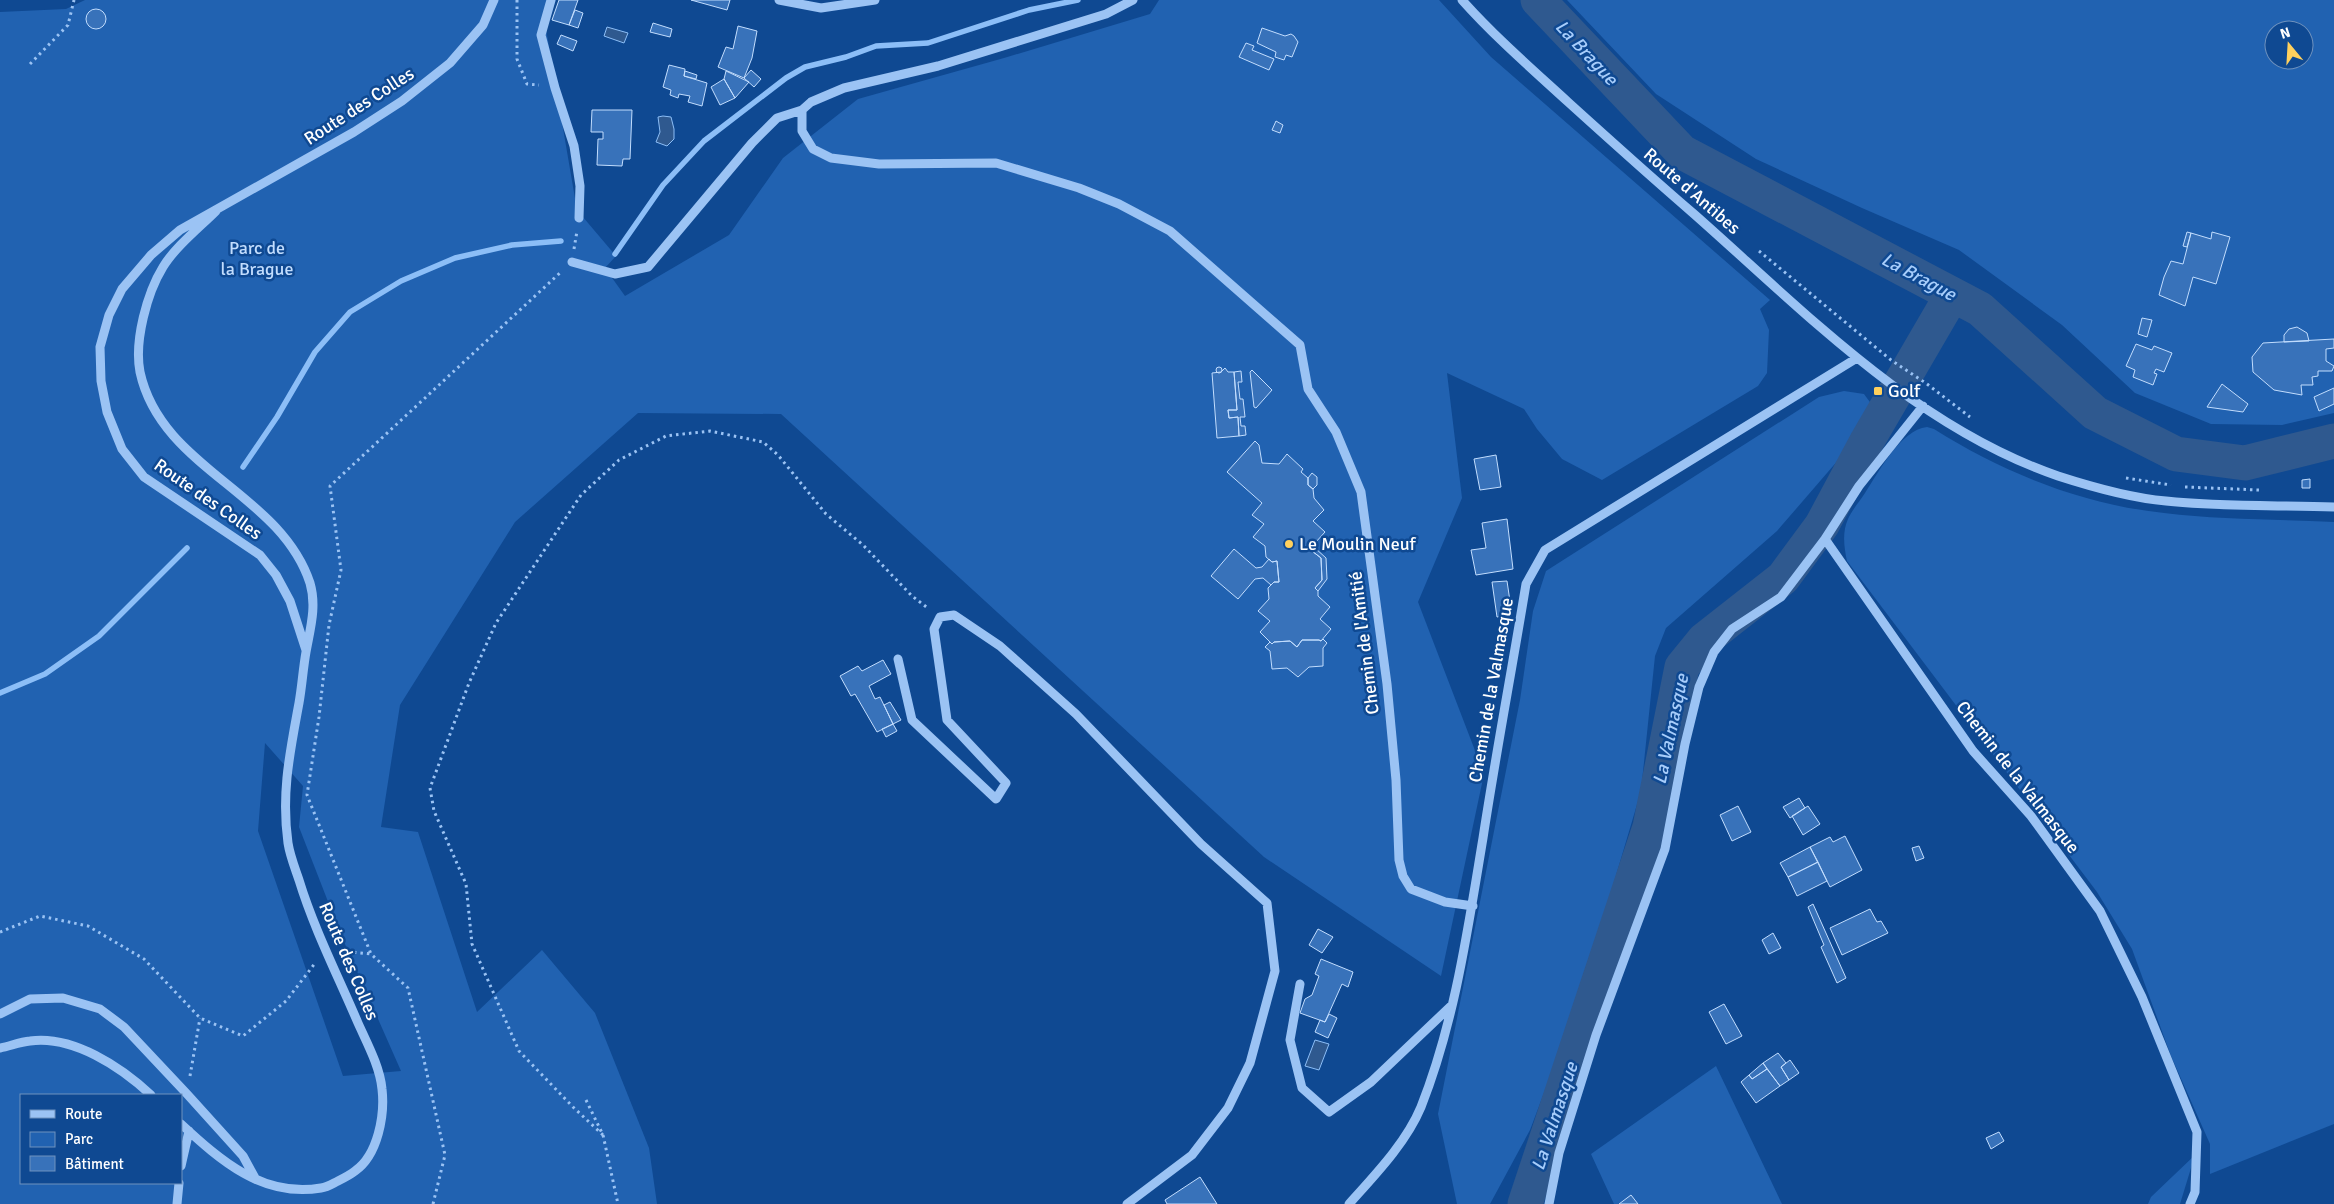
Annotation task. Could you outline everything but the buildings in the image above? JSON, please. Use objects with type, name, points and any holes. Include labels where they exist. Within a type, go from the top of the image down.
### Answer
[{"type":"street","name":"Route des Colles","points":[[306,651],[290,601],[276,575],[260,555],[144,477],[122,449],[107,412],[101,381],[100,347],[109,315],[122,289],[151,255],[180,230],[354,132],[402,101],[450,64],[483,25],[494,0]]},
{"type":"street","points":[[551,0],[541,35],[555,88],[574,146],[580,186],[579,218]]},
{"type":"street","points":[[779,0],[821,8],[875,0]]},
{"type":"street","points":[[572,262],[615,274],[648,267],[752,143],[777,118],[802,110],[811,102],[844,88],[938,66],[1106,14],[1133,0]]},
{"type":"street","name":"Route d'Antibes","points":[[1462,0],[1506,46],[1857,358],[1909,397],[1968,435],[2018,460],[2059,476],[2111,490],[2165,501],[2334,507]]},
{"type":"street","name":"Chemin de l'Amitié","points":[[802,110],[802,131],[813,149],[831,158],[879,164],[996,163],[1079,188],[1119,204],[1170,231],[1300,345],[1308,389],[1336,432],[1361,492],[1387,684],[1396,780],[1399,860],[1403,876],[1411,889],[1445,902],[1473,906]]},
{"type":"street","name":"Route des Colles","points":[[182,1125],[230,1166],[278,1188],[302,1191],[326,1187],[357,1170],[372,1150],[382,1119],[382,1087],[370,1049],[305,898],[288,846],[284,797],[289,749],[314,615],[311,586],[300,560],[285,538],[266,517],[186,451],[163,425],[147,394],[140,369],[139,339],[147,303],[164,266],[216,211]]},
{"type":"street","name":"Chemin de la Valmasque","points":[[1349,1204],[1398,1146],[1420,1108],[1452,1005],[1473,906],[1526,584],[1545,550],[1857,358]]},
{"type":"street","points":[[1549,1204],[1559,1153],[1596,1034],[1665,849],[1685,744],[1699,687],[1714,652],[1732,629],[1781,597],[1825,539],[1859,486],[1922,406]]},
{"type":"street","name":"Chemin de la Valmasque","points":[[1825,539],[1973,751],[2031,816],[2100,911],[2142,997],[2197,1132],[2195,1192],[2190,1204]]},
{"type":"street","points":[[898,659],[912,720],[996,798],[1006,783],[947,720],[934,629],[940,617],[954,615],[1007,652],[1076,714],[1201,844],[1267,903],[1275,971],[1250,1063],[1228,1108],[1192,1156],[1127,1204]]},
{"type":"street","points":[[1300,984],[1290,1040],[1302,1088],[1329,1112],[1371,1082],[1452,1005]]},
{"type":"street","points":[[0,1014],[30,998],[63,998],[100,1009],[124,1027],[187,1094],[243,1156],[255,1179]]},
{"type":"street","points":[[0,1048],[32,1040],[71,1044],[114,1065],[150,1094]]},
{"type":"street","points":[[182,1162],[189,1131]]},
{"type":"street","points":[[177,1204],[179,1184]]},
{"type":"path","points":[[30,64],[68,25],[74,0]]},
{"type":"path","points":[[517,0],[517,59],[527,84],[555,88]]},
{"type":"path","points":[[433,1204],[445,1155],[408,988],[371,954],[307,795],[320,718],[329,625],[341,570],[330,486],[572,262],[579,218]]},
{"type":"path","points":[[1755,248],[1891,360],[1927,384],[1976,422]]},
{"type":"path","points":[[603,1135],[519,1051],[472,944],[466,884],[434,811],[430,788],[469,683],[496,622],[508,603],[581,495],[619,460],[666,436],[710,431],[763,442],[778,456],[826,514],[863,545],[912,596],[940,617]]},
{"type":"path","points":[[2121,478],[2178,486],[2268,490]]},
{"type":"path","points":[[0,932],[40,916],[88,926],[144,959],[200,1018],[243,1036],[286,1001],[326,949],[371,954]]},
{"type":"path","points":[[187,1094],[200,1018]]},
{"type":"path","points":[[586,1100],[603,1135],[618,1204]]},
{"type":"green space","name":"Parc de la Brague","points":[[85,0],[556,0],[546,29],[577,210],[616,256],[605,268],[625,296],[729,235],[783,158],[858,99],[1150,14],[1159,0],[1439,0],[1491,57],[1770,300],[1760,309],[1769,330],[1767,373],[1758,386],[1602,480],[1562,459],[1537,429],[1524,409],[1447,373],[1462,498],[1418,602],[1484,774],[1441,976],[1264,857],[781,414],[638,413],[515,522],[400,705],[381,827],[418,832],[477,1012],[542,950],[595,1013],[649,1148],[657,1204],[0,1204],[0,12],[66,9]],"holes":[[[265,743],[303,786],[299,827],[341,935],[401,1071],[343,1076],[258,831]]]},
{"type":"green space","points":[[1567,0],[2334,0],[2334,413],[2282,425],[2211,424],[2135,393],[2062,325],[1959,250],[1756,159],[1656,94]]},
{"type":"green space","points":[[1844,391],[1864,394],[1875,409],[1871,422],[1777,531],[1666,628],[1655,656],[1641,791],[1572,1019],[1530,1130],[1490,1204],[1457,1204],[1438,1114],[1520,700],[1533,611],[1546,571],[1819,397]]},
{"type":"green space","points":[[1927,427],[2016,473],[2073,494],[2103,502],[2133,509],[2185,515],[2334,522],[2334,1124],[2210,1174],[2210,1144],[2171,1056],[2132,949],[2097,892],[1847,561],[1844,534],[1846,524],[1852,512],[1891,453],[1908,436],[1917,430]]},
{"type":"green space","points":[[1716,1066],[1782,1204],[1614,1204],[1591,1154]]},
{"type":"green space","points":[[2195,1155],[2180,1204],[2148,1204],[2151,1197]]},
{"type":"shaded area","points":[[607,27],[628,33],[624,43],[604,36]]},
{"type":"shaded area","points":[[658,117],[671,117],[674,129],[674,139],[667,146],[656,142],[660,132]]},
{"type":"shaded area","points":[[1315,1040],[1329,1044],[1319,1070],[1305,1066]]},
{"type":"waterway","points":[[615,254],[663,185],[704,141],[786,78],[805,67],[846,57],[876,46],[928,43],[1029,10],[1078,0]]},
{"type":"waterway","name":"La Brague","points":[[1538,0],[1682,152],[1980,309],[2095,413],[2176,454],[2245,463],[2334,441]]},
{"type":"waterway","points":[[243,467],[277,417],[315,352],[350,312],[401,281],[455,258],[512,245],[561,241]]},
{"type":"waterway","name":"La Valmasque","points":[[1525,1204],[1650,827],[1682,667],[1704,640],[1783,578],[1822,525],[1867,441],[1952,295]]},
{"type":"waterway","points":[[0,693],[45,674],[99,636],[187,548]]},
{"type":"place","name":"Golf","points":[[1878,391]]},
{"type":"place","name":"Le Moulin Neuf","points":[[1289,544]]}]
